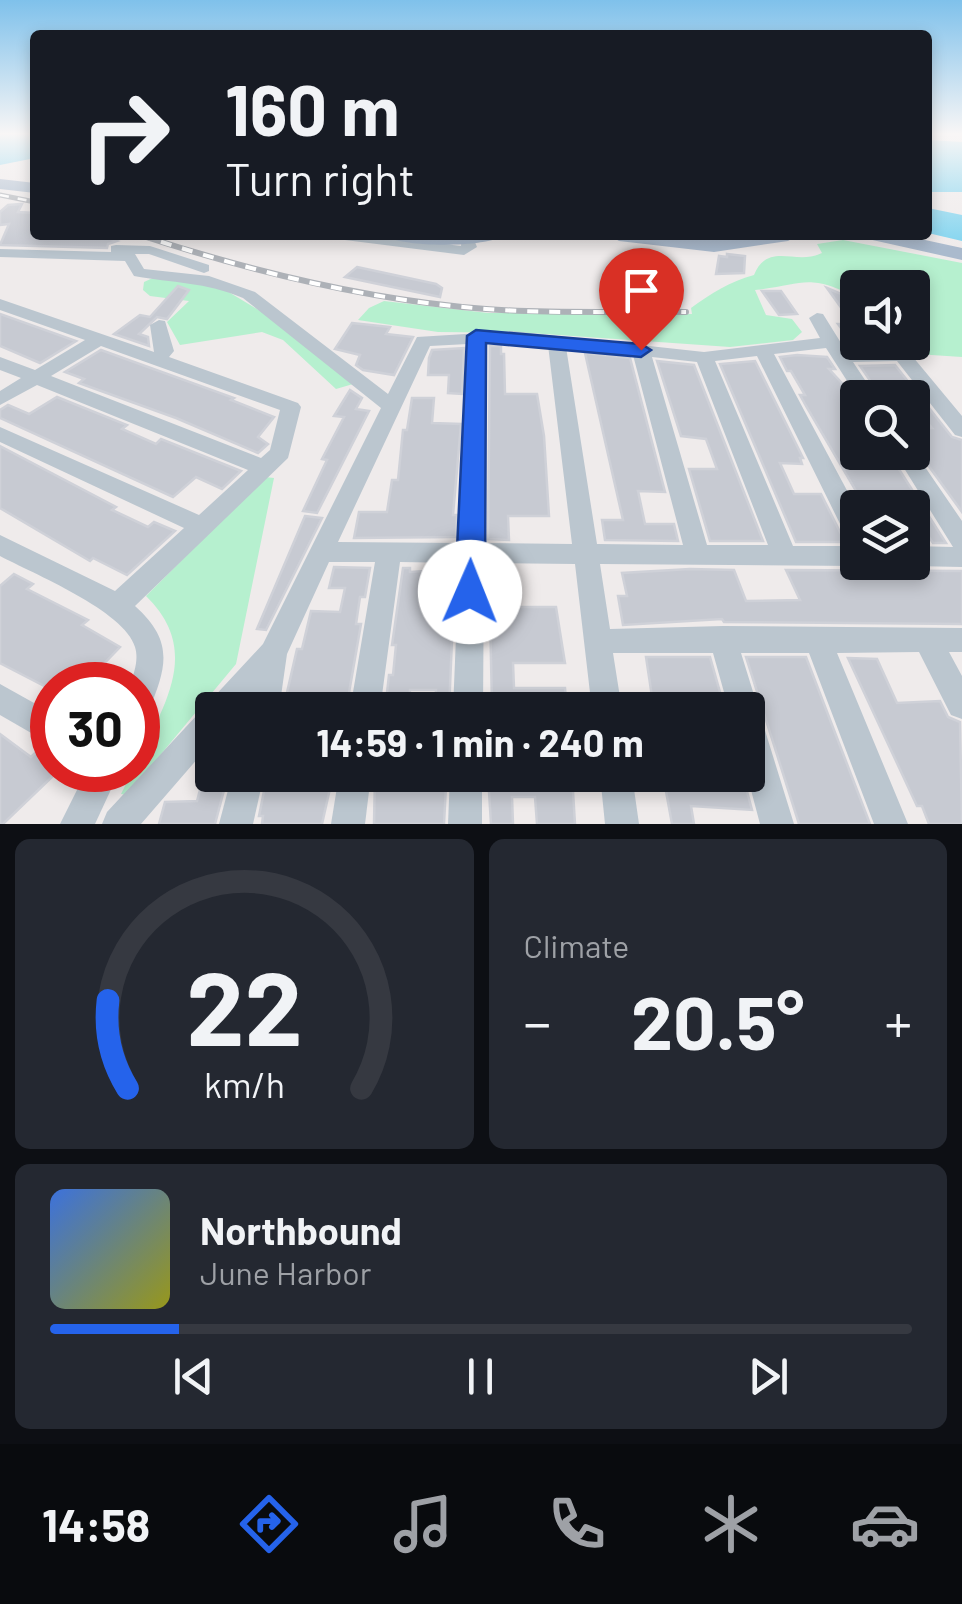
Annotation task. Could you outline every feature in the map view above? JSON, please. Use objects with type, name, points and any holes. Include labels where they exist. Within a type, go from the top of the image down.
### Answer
[{"type":"main road","points":[[0,184],[30,188]]},
{"type":"main road","points":[[662,240],[714,246],[754,240]]},
{"type":"main road","points":[[897,240],[962,254]]},
{"type":"street","points":[[0,240],[35,247],[150,250],[234,279]]},
{"type":"street","points":[[374,240],[464,252],[470,247],[468,240]]},
{"type":"street","points":[[0,252],[130,257],[139,273],[192,274],[226,284],[249,295],[392,407]]},
{"type":"street","points":[[0,304],[292,408],[280,453],[117,606]]},
{"type":"street","points":[[817,318],[856,380]]},
{"type":"street","points":[[157,360],[165,352],[159,325]]},
{"type":"street","points":[[468,692],[476,336]]},
{"type":"street","points":[[237,692],[273,653],[423,341],[476,336],[704,357],[836,350],[902,356],[951,403],[962,430]]},
{"type":"street","points":[[0,399],[98,338]]},
{"type":"street","points":[[557,343],[604,692]]},
{"type":"street","points":[[641,350],[698,555]]},
{"type":"street","points":[[763,351],[840,500]]},
{"type":"street","points":[[704,357],[785,556]]},
{"type":"street","points":[[0,363],[265,468]]},
{"type":"street","points":[[0,434],[202,526]]},
{"type":"street","points":[[916,470],[962,541]]},
{"type":"street","points":[[323,552],[840,556]]},
{"type":"street","points":[[368,692],[389,553]]},
{"type":"street","points":[[5,555],[117,606],[140,625],[150,648],[149,662]]},
{"type":"street","points":[[930,556],[962,556]]},
{"type":"street","points":[[723,638],[739,692]]},
{"type":"street","points":[[818,639],[891,824]]},
{"type":"street","points":[[926,640],[962,705]]},
{"type":"street","points":[[597,641],[962,640]]},
{"type":"street","points":[[267,692],[273,653]]},
{"type":"street","points":[[0,698],[30,716]]},
{"type":"street","points":[[119,824],[195,739]]},
{"type":"street","points":[[765,782],[777,824]]},
{"type":"street","points":[[77,824],[93,792]]},
{"type":"street","points":[[236,824],[244,792]]},
{"type":"street","points":[[348,824],[353,792]]},
{"type":"street","points":[[465,824],[466,792]]},
{"type":"street","points":[[618,792],[622,824]]},
{"type":"green space","points":[[843,240],[962,263],[962,357],[930,355],[930,270],[840,270],[840,290],[816,283],[795,283],[755,290],[766,315],[792,319],[802,332],[793,340],[730,347],[530,333],[438,332],[358,320],[369,308],[384,301],[488,313],[692,314],[691,308],[721,288],[754,275],[767,259],[822,253],[817,244]]},
{"type":"green space","points":[[155,277],[222,288],[275,320],[353,384],[336,389],[283,340],[262,332],[180,345],[167,322],[189,301],[150,296],[143,290],[144,282]]},
{"type":"green space","points":[[265,477],[274,478],[236,664],[213,692],[195,692],[195,713],[160,755],[160,715],[175,656],[163,616],[146,596]]},
{"type":"water","points":[[932,171],[962,171],[962,192],[932,192]]},
{"type":"water","points":[[932,209],[962,215],[962,241],[932,234]]},
{"type":"building","points":[[22,204],[18,212],[30,213],[30,240],[117,241],[107,248],[0,245],[9,224],[0,225],[0,212],[8,205]]},
{"type":"building","points":[[719,256],[745,256],[744,273],[716,274]]},
{"type":"building","points":[[357,267],[436,284],[442,288],[440,297],[345,277]]},
{"type":"building","points":[[178,286],[189,290],[167,319],[157,317],[139,334],[148,337],[149,346],[114,334],[140,315],[150,317]]},
{"type":"building","points":[[827,288],[840,293],[840,306]]},
{"type":"building","points":[[762,291],[781,291],[797,314],[779,315]]},
{"type":"building","points":[[0,314],[76,341],[40,363],[0,346]]},
{"type":"building","points":[[352,323],[390,327],[386,334],[413,337],[394,375],[363,370],[356,365],[360,355],[335,349]]},
{"type":"building","points":[[490,346],[501,346],[504,354],[505,394],[537,394],[544,436],[549,516],[508,516],[509,540],[488,539]]},
{"type":"building","points":[[464,348],[462,394],[448,393],[449,375],[428,375],[429,358],[432,350]]},
{"type":"building","points":[[101,350],[234,398],[231,400],[274,417],[258,437],[268,444],[258,453],[79,383],[84,379],[65,372]]},
{"type":"building","points":[[585,353],[630,358],[665,492],[638,491],[645,524],[674,524],[678,541],[605,540],[602,520],[623,520]]},
{"type":"building","points":[[780,357],[827,357],[835,369],[829,369],[840,381],[840,463],[800,395],[805,395]]},
{"type":"building","points":[[657,361],[694,365],[763,541],[710,541],[689,469],[717,469],[706,439],[681,436]]},
{"type":"building","points":[[755,361],[803,458],[802,464],[780,463],[794,494],[821,494],[840,532],[840,542],[796,542],[720,364]]},
{"type":"building","points":[[895,365],[907,380],[870,380],[860,366]]},
{"type":"building","points":[[350,390],[362,398],[356,409],[369,411],[317,513],[303,511],[327,460],[322,459],[344,417],[334,416]]},
{"type":"building","points":[[57,397],[127,425],[122,429],[156,444],[161,439],[241,471],[222,489],[196,477],[173,497],[0,418],[0,410],[8,405],[29,414]]},
{"type":"building","points":[[412,398],[434,398],[432,423],[461,424],[453,515],[457,515],[456,537],[354,538],[359,512],[387,512],[392,480],[398,480],[403,430],[407,430]]},
{"type":"building","points":[[930,409],[952,437],[962,440],[962,512],[930,468]]},
{"type":"building","points":[[0,446],[116,507],[112,510],[148,527],[154,522],[175,531],[127,575],[93,558],[90,561],[0,508]]},
{"type":"building","points":[[844,470],[899,470],[912,490],[855,490]]},
{"type":"building","points":[[305,516],[322,518],[266,630],[257,629]]},
{"type":"building","points":[[930,518],[946,543],[933,543],[930,538]]},
{"type":"building","points":[[334,567],[370,568],[365,597],[360,597],[356,624],[361,624],[349,692],[287,692],[311,611],[340,612],[345,588],[329,588]]},
{"type":"building","points":[[403,568],[410,568],[410,572],[455,569],[450,692],[387,692],[389,675],[393,675],[396,645],[392,645]]},
{"type":"building","points":[[489,569],[511,569],[513,607],[556,607],[565,663],[513,663],[514,688],[565,688],[565,692],[492,692]]},
{"type":"building","points":[[734,570],[746,601],[800,600],[786,570],[840,570],[840,580],[930,580],[930,571],[962,571],[962,624],[722,619],[623,625],[618,596],[627,596],[622,573]]},
{"type":"building","points":[[14,574],[33,584],[27,589],[88,620],[82,625],[120,647],[106,662],[30,662],[30,679],[0,663],[0,586]]},
{"type":"building","points":[[646,657],[710,657],[720,692],[651,692]]},
{"type":"building","points":[[746,657],[806,657],[870,824],[799,824],[765,717],[765,692],[757,692]]},
{"type":"building","points":[[848,658],[877,659],[897,703],[940,701],[948,717],[960,722],[962,824],[929,824]]},
{"type":"building","points":[[0,734],[30,756],[30,792],[36,792],[0,824]]},
{"type":"building","points":[[199,792],[223,792],[215,824],[159,824],[165,802],[197,801]]},
{"type":"building","points":[[264,792],[329,792],[322,824],[262,824],[263,816],[259,816]]},
{"type":"building","points":[[375,792],[446,792],[444,824],[374,824]]},
{"type":"building","points":[[489,792],[573,792],[575,824],[537,824],[535,797],[512,797],[513,824],[491,824]]},
{"type":"building","points":[[666,792],[747,792],[752,810],[691,806],[694,824],[672,824]]},
{"type":"railway","points":[[0,195],[30,201]]},
{"type":"railway","points":[[156,240],[268,272],[442,305],[511,311],[686,312]]},
{"type":"route","points":[[470,592],[476,336],[512,336],[641,350]]}]
